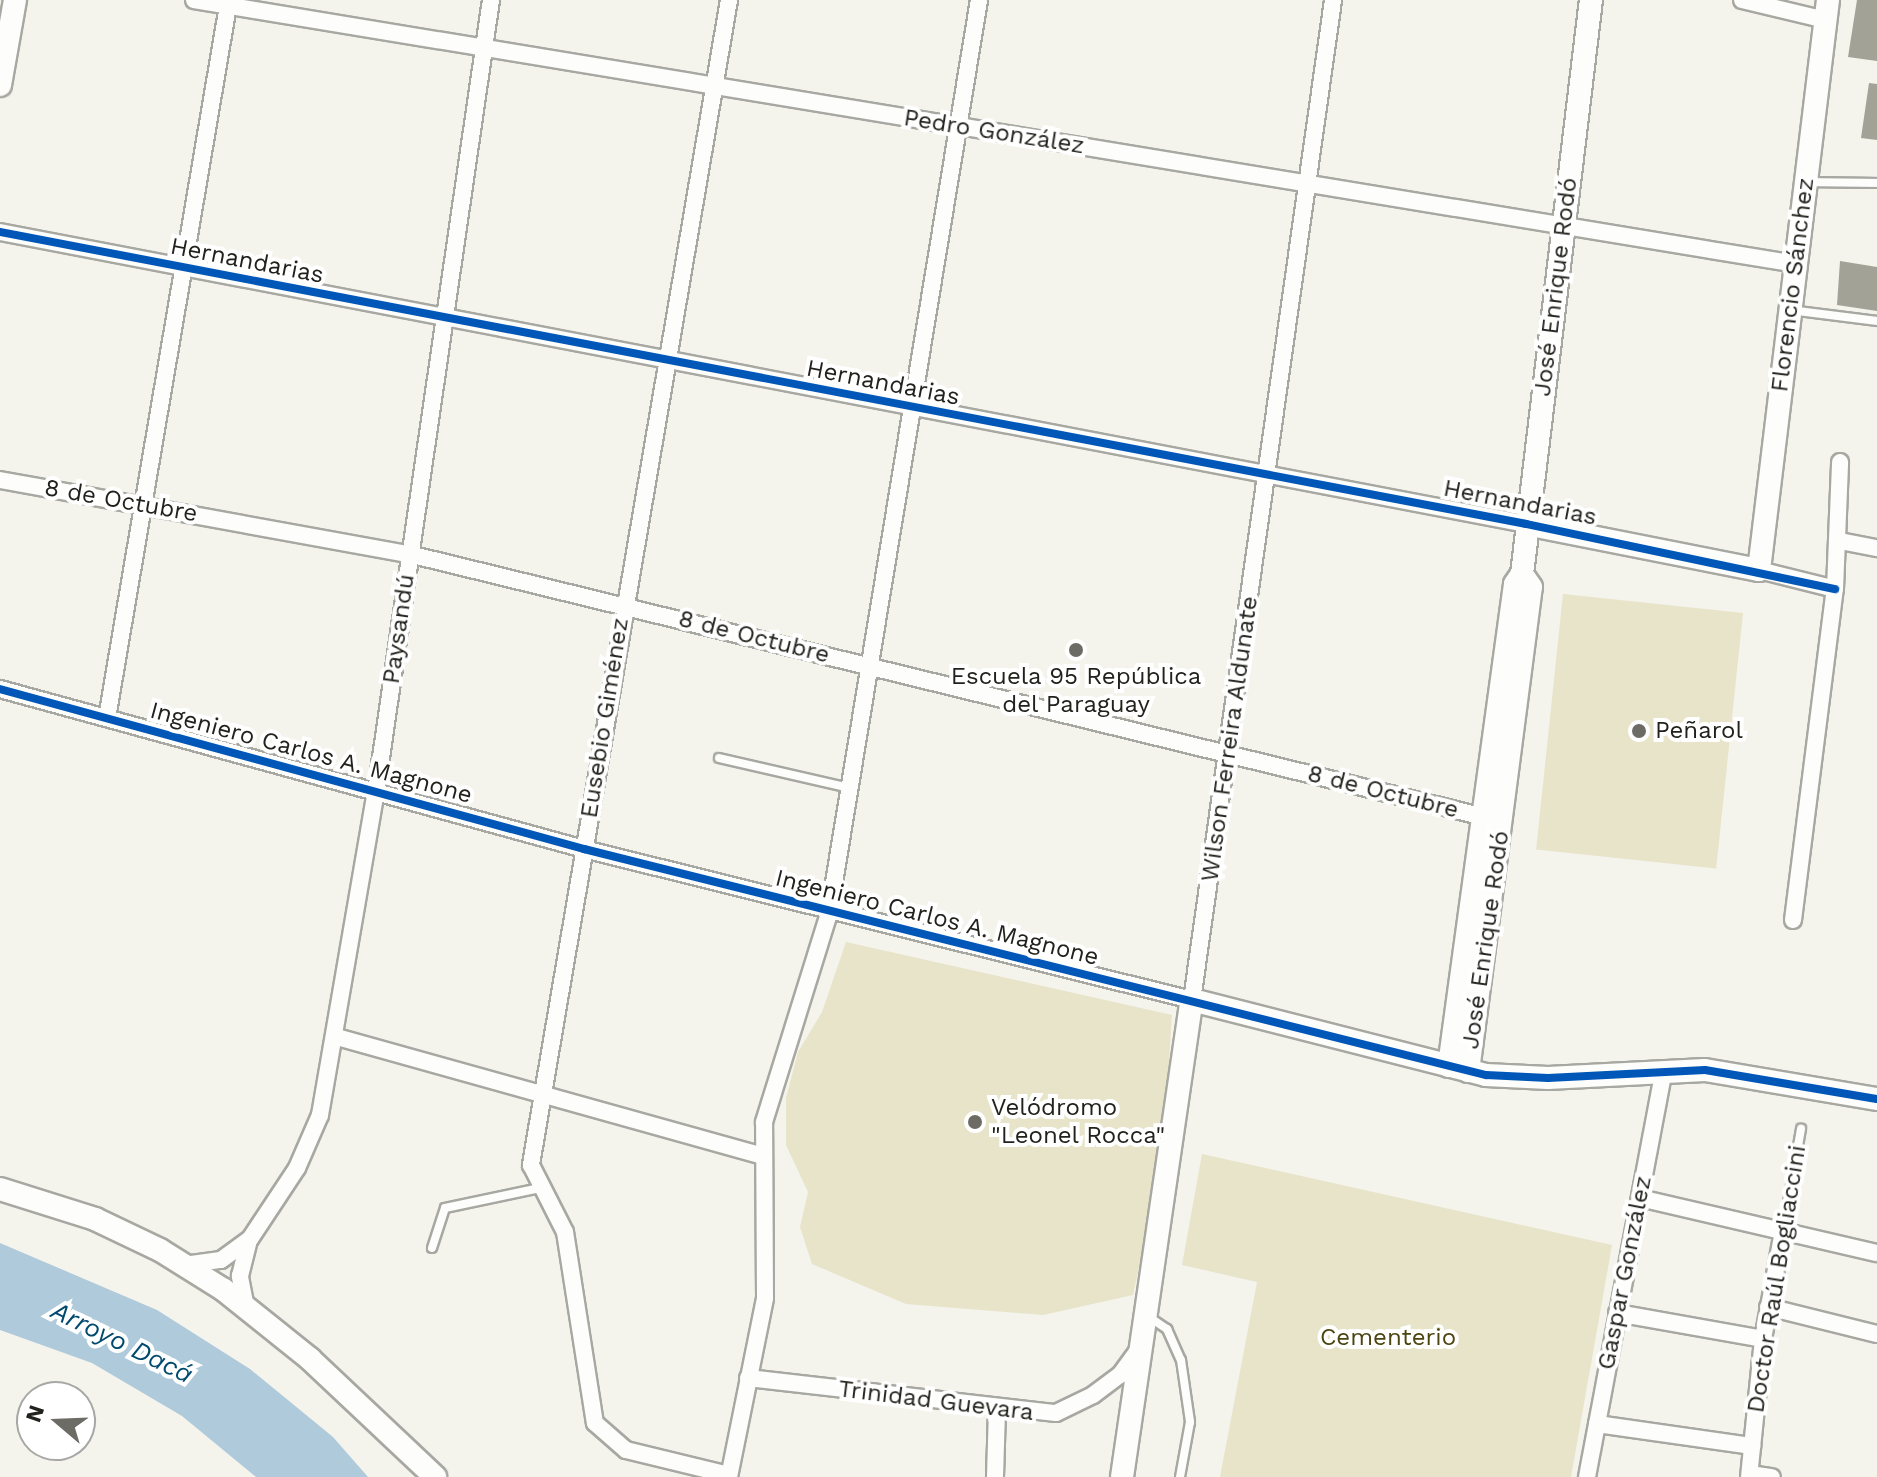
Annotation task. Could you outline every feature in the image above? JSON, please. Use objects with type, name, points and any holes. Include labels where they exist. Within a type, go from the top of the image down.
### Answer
[{"type":"street","points":[[0,85],[15,0]]},
{"type":"street","name":"Pedro González","points":[[194,0],[228,3],[1795,264]]},
{"type":"street","name":"Paysandú","points":[[246,1308],[240,1276],[250,1239],[311,1141],[337,1037],[376,792],[491,0]]},
{"type":"street","name":"Eusebio Giménez","points":[[729,0],[531,1165],[540,1188],[558,1214],[570,1253],[595,1423],[626,1450],[729,1476]]},
{"type":"street","points":[[729,1476],[766,1281],[761,1155],[768,1097],[829,913],[979,0]]},
{"type":"street","name":"Wilson Ferreira Aldunate","points":[[1122,1477],[1149,1317],[1269,476],[1333,0]]},
{"type":"street","name":"José Enrique Rodó","points":[[1458,1069],[1493,819],[1531,587],[1522,574],[1526,524],[1591,0]]},
{"type":"street","points":[[1742,0],[1826,10]]},
{"type":"street","points":[[107,718],[186,271],[228,3]]},
{"type":"street","name":"Florencio Sánchez","points":[[1759,570],[1826,10]]},
{"type":"street","name":"Hernandarias","points":[[0,232],[186,271],[1759,570]]},
{"type":"street","points":[[1793,920],[1840,541],[1840,462]]},
{"type":"street","name":"8 de Octubre","points":[[0,480],[409,554],[1493,819]]},
{"type":"street","points":[[1840,541],[1877,548]]},
{"type":"street","points":[[1759,570],[1835,589]]},
{"type":"street","name":"Ingeniero Carlos A. Magnone","points":[[0,689],[829,913],[1192,1000],[1458,1069],[1524,1079],[1705,1070],[1877,1099]]},
{"type":"street","points":[[337,1037],[761,1155]]},
{"type":"street","name":"Gaspar González","points":[[1587,1477],[1664,1070]]},
{"type":"street","points":[[0,1189],[95,1219],[184,1265],[246,1308],[321,1369],[435,1477]]},
{"type":"street","points":[[1640,1198],[1877,1253]]},
{"type":"street","name":"Doctor Raúl Bogliaccini","points":[[1749,1476],[1763,1339],[1783,1231]]},
{"type":"street","name":"Paysandú","points":[[184,1265],[221,1260],[250,1239]]},
{"type":"street","points":[[1768,1307],[1877,1334]]},
{"type":"street","points":[[1617,1313],[1763,1339]]},
{"type":"street","name":"Trinidad Guevara","points":[[748,1378],[997,1410],[1056,1413],[1075,1407],[1120,1375],[1145,1342]]},
{"type":"street","points":[[995,1477],[997,1410]]},
{"type":"street","points":[[1597,1424],[1752,1446]]},
{"type":"street","points":[[1749,1476],[1772,1477]]},
{"type":"lane","points":[[1805,182],[1877,183]]},
{"type":"lane","points":[[1790,310],[1877,321]]},
{"type":"lane","points":[[719,758],[851,789]]},
{"type":"lane","name":"Doctor Raúl Bogliaccini","points":[[1783,1231],[1801,1129]]},
{"type":"lane","points":[[432,1248],[445,1208],[540,1188]]},
{"type":"lane","points":[[1149,1317],[1167,1329],[1181,1360],[1190,1422],[1180,1477]]},
{"type":"green space","name":"Peñarol","points":[[1563,594],[1743,613],[1716,869],[1536,850]]},
{"type":"green space","name":"Velódromo \"Leonel Rocca\"","points":[[846,942],[1172,1015],[1163,1155],[1133,1295],[1043,1315],[906,1304],[812,1264],[800,1227],[808,1192],[786,1145],[786,1098],[798,1052],[822,1012]]},
{"type":"green space","name":"Cementerio","points":[[1202,1154],[1612,1245],[1571,1477],[1220,1477],[1257,1282],[1182,1265]]},
{"type":"water","name":"Arroyo Dacá","points":[[0,1243],[157,1310],[250,1369],[333,1437],[368,1477],[256,1477],[182,1416],[92,1363],[0,1330]]},
{"type":"building","points":[[1857,0],[1877,0],[1877,61],[1848,57]]},
{"type":"building","points":[[1869,83],[1877,84],[1877,140],[1861,138]]},
{"type":"building","points":[[1840,261],[1877,267],[1877,311],[1837,305]]},
{"type":"cycle path","points":[[0,232],[1526,524],[1835,589]]},
{"type":"cycle path","points":[[0,689],[584,849],[1486,1075],[1548,1078],[1705,1070],[1877,1099]]},
{"type":"place","name":"Escuela 95 República del Paraguay","points":[[1076,650]]},
{"type":"place","name":"Peñarol","points":[[1639,731]]},
{"type":"place","name":"Velódromo \"Leonel Rocca\"","points":[[975,1122]]}]
